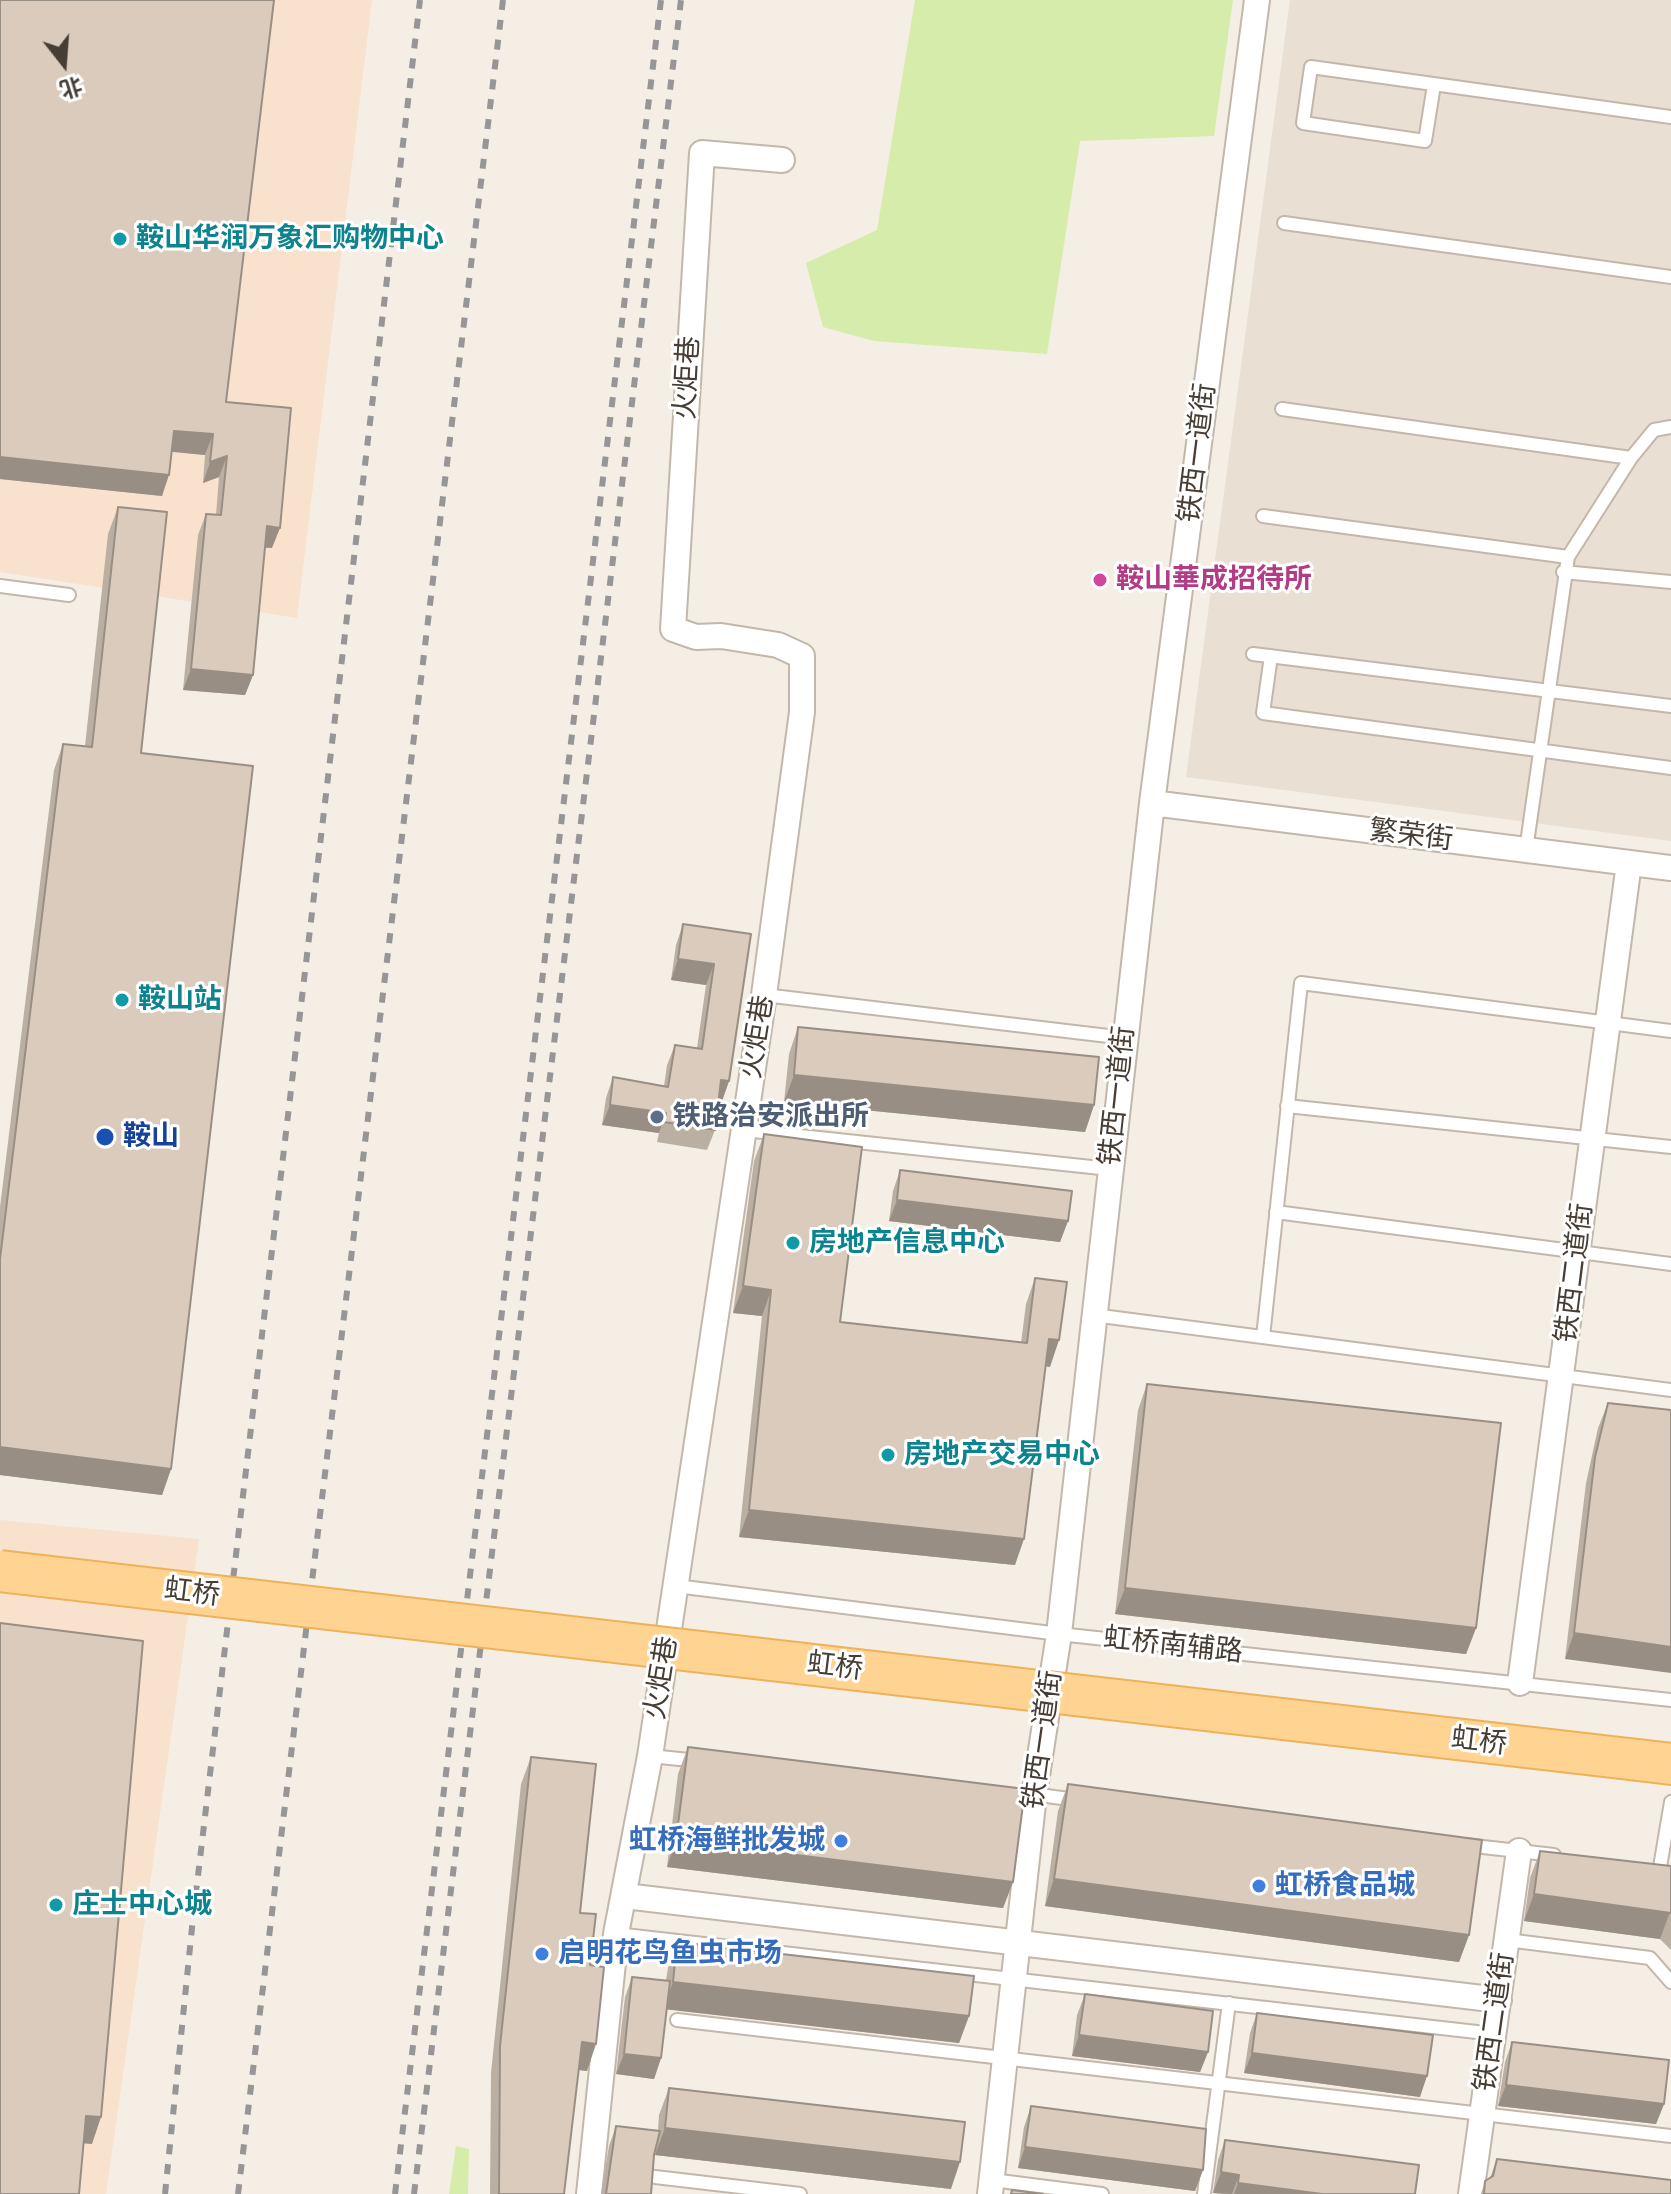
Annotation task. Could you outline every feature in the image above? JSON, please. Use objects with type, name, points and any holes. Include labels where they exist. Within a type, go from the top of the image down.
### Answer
[{"type":"main road","name":"虹桥","points":[[0,1571],[1654,1762]]},
{"type":"street","name":"铁西一道街","points":[[991,2187],[1021,1941],[1027,1794],[1059,1634],[1152,803],[1257,0]]},
{"type":"street","name":"火炬巷","points":[[589,2194],[616,1934],[650,1756],[676,1586],[764,995],[802,712],[802,656],[778,645],[721,636],[696,637],[673,629],[702,153],[782,160]]},
{"type":"street","name":"繁荣街","points":[[1152,803],[1671,868]]},
{"type":"street","name":"铁西二道街","points":[[1520,1683],[1629,863]]},
{"type":"street","name":"铁西二道街","points":[[1471,2194],[1519,1851]]},
{"type":"street","points":[[625,1896],[1499,2000]]},
{"type":"lane","points":[[1434,85],[1425,141],[1303,123],[1311,67],[1671,117]]},
{"type":"lane","points":[[1284,223],[1671,277]]},
{"type":"lane","points":[[1282,409],[1631,458]]},
{"type":"lane","points":[[1526,850],[1563,572],[1568,557],[1631,458],[1654,430],[1671,427]]},
{"type":"lane","points":[[1263,516],[1568,557]]},
{"type":"lane","points":[[1563,572],[1671,582]]},
{"type":"lane","points":[[0,586],[69,595]]},
{"type":"lane","points":[[1253,654],[1671,706]]},
{"type":"lane","points":[[1271,656],[1263,713],[1671,768]]},
{"type":"lane","points":[[1263,1337],[1301,983],[1671,1031]]},
{"type":"lane","points":[[764,995],[1125,1038]]},
{"type":"lane","points":[[1287,1106],[1671,1147]]},
{"type":"lane","points":[[744,1130],[1110,1169]]},
{"type":"lane","points":[[1276,1212],[1671,1264]]},
{"type":"lane","points":[[1093,1315],[1671,1390]]},
{"type":"lane","name":"虹桥南辅路","points":[[676,1586],[1059,1634],[1671,1700]]},
{"type":"lane","points":[[650,1756],[712,1762]]},
{"type":"lane","points":[[1027,1794],[1097,1802]]},
{"type":"lane","points":[[1644,1865],[1666,1867],[1671,1802]]},
{"type":"lane","points":[[1457,1844],[1566,1856]]},
{"type":"lane","points":[[616,1934],[1494,2034]]},
{"type":"lane","points":[[1507,1940],[1650,1958],[1671,1982]]},
{"type":"lane","points":[[1204,2194],[1229,2003]]},
{"type":"lane","points":[[677,2020],[1671,2136]]},
{"type":"lane","points":[[655,2177],[800,2194]]},
{"type":"lane","points":[[991,2187],[1102,2194]]},
{"type":"shaded area","points":[[0,0],[372,0],[297,618],[0,572]]},
{"type":"shaded area","points":[[1290,0],[1671,0],[1671,841],[1186,777]]},
{"type":"shaded area","points":[[0,1520],[199,1539],[106,2194],[0,2194]]},
{"type":"green space","points":[[915,0],[1233,0],[1214,136],[1080,141],[1047,354],[874,341],[823,327],[806,263],[877,230]]},
{"type":"green space","points":[[456,2146],[469,2149],[468,2194],[449,2194]]},
{"type":"building","name":"鞍山华润万象汇购物中心","points":[[0,0],[274,0],[226,402],[291,408],[280,528],[267,526],[253,675],[191,669],[206,514],[221,515],[227,456],[210,462],[213,434],[174,431],[169,475],[0,457]]},
{"type":"building","name":"鞍山站","points":[[118,507],[167,512],[141,753],[253,766],[171,1469],[0,1447],[0,1259],[63,744],[92,747]]},
{"type":"building","points":[[683,924],[751,934],[729,1081],[721,1080],[715,1130],[664,1122],[666,1113],[610,1105],[613,1077],[668,1087],[675,1045],[702,1049],[714,964],[678,959]]},
{"type":"building","points":[[798,1027],[1099,1057],[1094,1105],[794,1075]]},
{"type":"building","name":"房地产交易中心","points":[[764,1134],[862,1147],[840,1322],[1027,1343],[1035,1278],[1067,1282],[1059,1340],[1049,1339],[1024,1539],[749,1510],[771,1290],[743,1286]]},
{"type":"building","points":[[900,1170],[1072,1191],[1068,1221],[897,1200]]},
{"type":"building","points":[[1147,1384],[1501,1423],[1476,1628],[1125,1588]]},
{"type":"building","points":[[1608,1403],[1671,1410],[1671,1647],[1574,1633],[1595,1457]]},
{"type":"building","name":"庄士中心城","points":[[0,1623],[143,1641],[101,2117],[86,2116],[79,2194],[0,2194]]},
{"type":"building","name":"虹桥海鲜批发城","points":[[688,1747],[1025,1789],[1013,1882],[676,1840]]},
{"type":"building","points":[[531,1757],[596,1764],[580,1913],[596,1914],[590,1965],[604,1967],[596,2044],[582,2042],[564,2194],[499,2194],[500,2046]]},
{"type":"building","name":"虹桥食品城","points":[[1068,1784],[1482,1840],[1469,1935],[1054,1879]]},
{"type":"building","points":[[1540,1851],[1671,1866],[1671,1913],[1534,1894]]},
{"type":"building","points":[[677,1942],[974,1976],[969,2016],[673,1982]]},
{"type":"building","points":[[632,1977],[670,1981],[661,2058],[624,2054]]},
{"type":"building","points":[[1085,1994],[1213,2011],[1208,2052],[1079,2035]]},
{"type":"building","points":[[1257,2013],[1433,2035],[1427,2076],[1252,2053]]},
{"type":"building","points":[[1512,2042],[1669,2060],[1664,2104],[1506,2085]]},
{"type":"building","points":[[669,2088],[965,2122],[960,2162],[665,2128]]},
{"type":"building","points":[[1031,2106],[1206,2129],[1203,2170],[1025,2147]]},
{"type":"building","points":[[616,2126],[660,2131],[654,2155],[651,2194],[606,2194]]},
{"type":"building","points":[[1225,2140],[1419,2165],[1415,2194],[1322,2194],[1238,2183],[1239,2175],[1221,2172]]},
{"type":"building","points":[[1497,2159],[1671,2180],[1671,2194],[1484,2194],[1485,2181],[1493,2176]]},
{"type":"building","points":[[1012,2190],[1043,2194],[1011,2194]]},
{"type":"railway","points":[[165,2194],[193,1918],[420,0]]},
{"type":"railway","points":[[238,2194],[503,0]]},
{"type":"railway","points":[[395,2194],[661,0]]},
{"type":"railway","points":[[414,2194],[681,0]]},
{"type":"place","name":"鞍山华润万象汇购物中心","points":[[120,239]]},
{"type":"place","name":"鞍山華成招待所","points":[[1100,580]]},
{"type":"place","name":"鞍山站","points":[[122,1000]]},
{"type":"place","name":"铁路治安派出所","points":[[657,1117]]},
{"type":"place","name":"鞍山","points":[[105,1137]]},
{"type":"place","name":"房地产信息中心","points":[[793,1243]]},
{"type":"place","name":"房地产交易中心","points":[[888,1455]]},
{"type":"place","name":"虹桥海鲜批发城","points":[[841,1841]]},
{"type":"place","name":"虹桥食品城","points":[[1259,1886]]},
{"type":"place","name":"庄士中心城","points":[[56,1905]]},
{"type":"place","name":"启明花鸟鱼虫市场","points":[[542,1954]]}]
